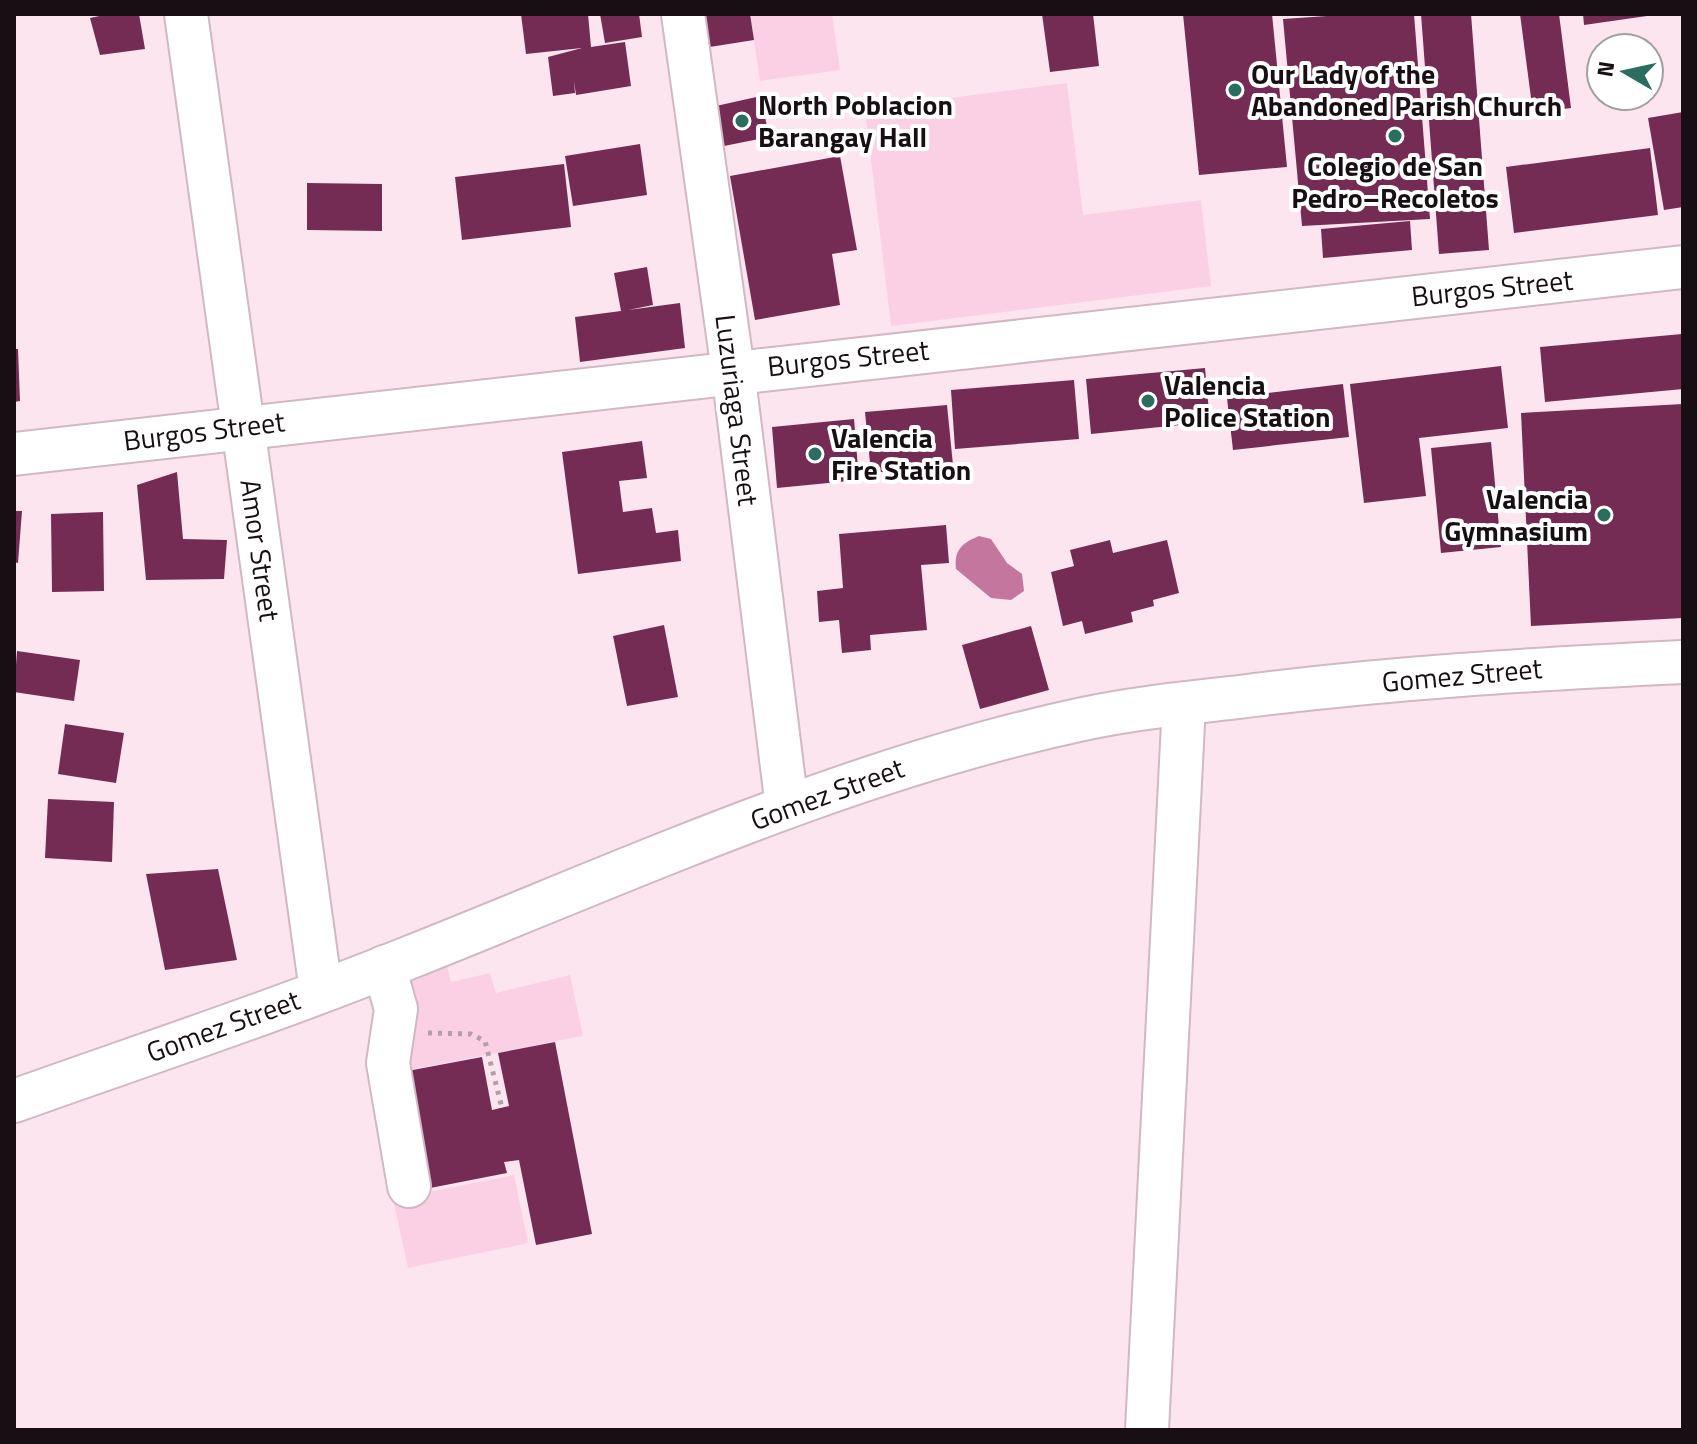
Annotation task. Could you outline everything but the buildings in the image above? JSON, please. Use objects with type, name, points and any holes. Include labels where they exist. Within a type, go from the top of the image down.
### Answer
[{"type":"street","name":"Amor Street","points":[[186,14],[321,991]]},
{"type":"street","name":"Luzuriaga Street","points":[[683,14],[733,371],[787,807]]},
{"type":"street","name":"Burgos Street","points":[[14,454],[733,371],[1683,267]]},
{"type":"street","name":"Gomez Street","points":[[14,1101],[321,991],[787,807],[900,766],[1085,719],[1184,704],[1317,687],[1450,675],[1683,662]]},
{"type":"street","points":[[1147,1430],[1184,704]]},
{"type":"street","points":[[384,967],[394,995],[388,1063],[409,1186]]},
{"type":"path","points":[[424,1033],[471,1034],[485,1041],[502,1108]]},
{"type":"shaded area","points":[[750,14],[832,14],[840,70],[760,81]]},
{"type":"shaded area","points":[[1067,83],[1083,215],[1201,200],[1211,286],[891,326],[865,109]]},
{"type":"shaded area","points":[[979,536],[991,539],[1007,563],[1022,574],[1024,591],[1011,600],[991,598],[956,569],[960,548]]},
{"type":"shaded area","points":[[442,946],[451,982],[490,973],[496,993],[570,975],[583,1036],[408,1070],[404,960]]},
{"type":"shaded area","points":[[514,1175],[528,1243],[408,1268],[393,1199]]},
{"type":"place","name":"Our Lady of the Abandoned Parish Church","points":[[1235,90]]},
{"type":"place","name":"North Poblacion Barangay Hall","points":[[742,121]]},
{"type":"place","name":"Colegio de San Pedro–Recoletos","points":[[1395,136]]},
{"type":"place","name":"Valencia Police Station","points":[[1148,401]]},
{"type":"place","name":"Valencia Fire Station","points":[[815,454]]},
{"type":"place","name":"Valencia Gymnasium","points":[[1604,515]]}]
